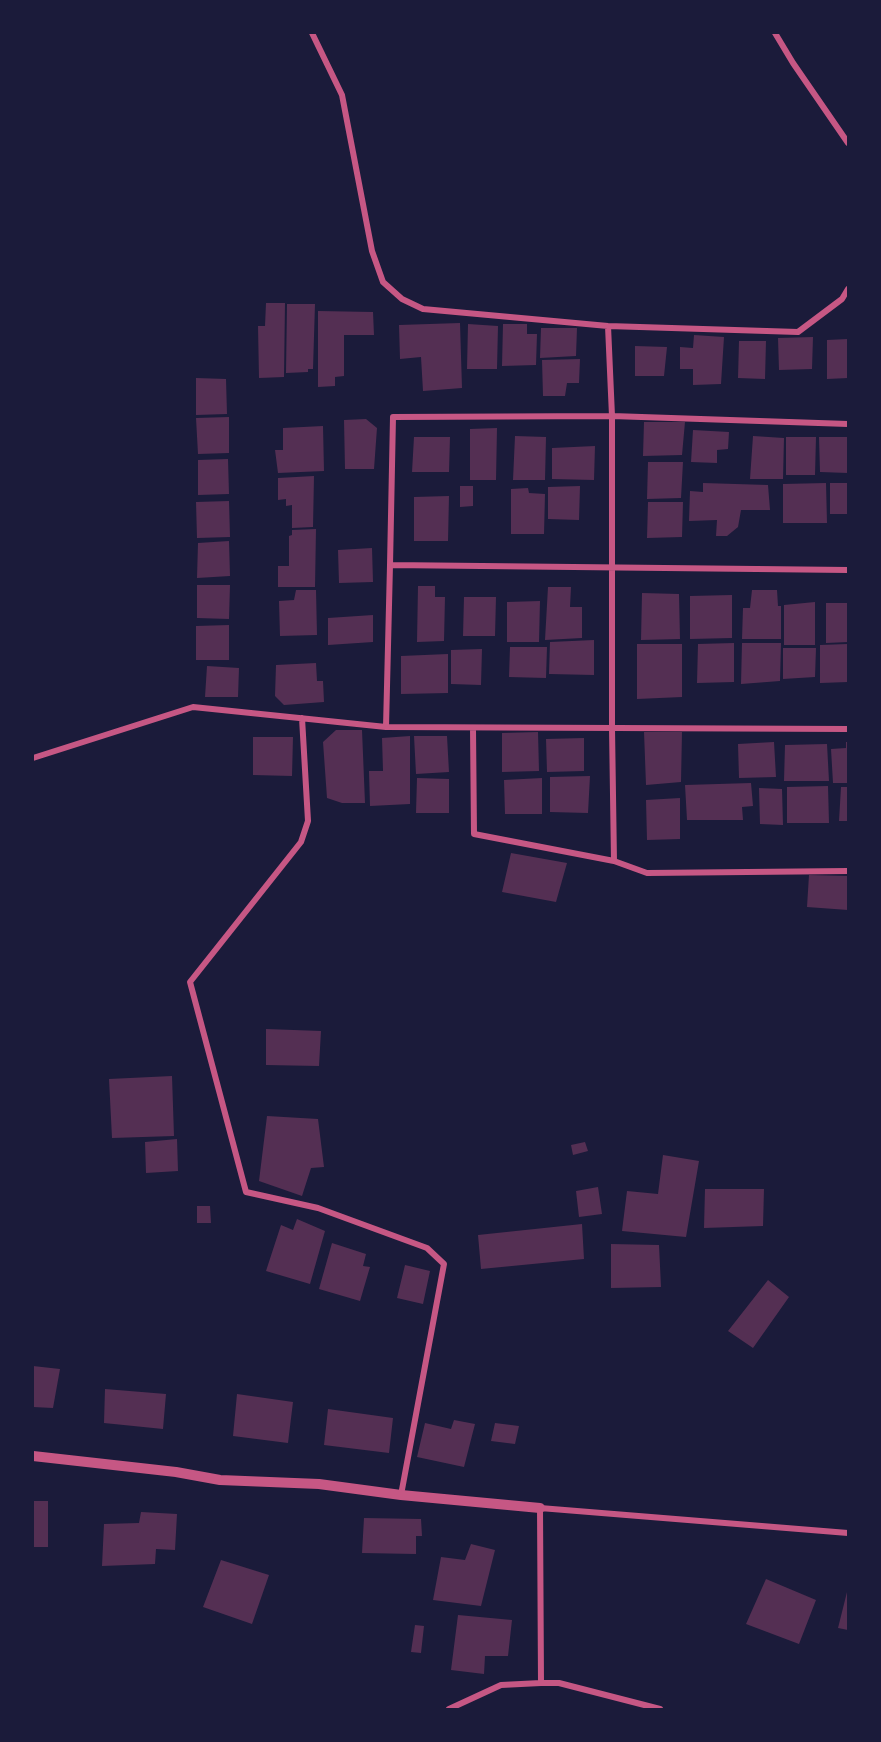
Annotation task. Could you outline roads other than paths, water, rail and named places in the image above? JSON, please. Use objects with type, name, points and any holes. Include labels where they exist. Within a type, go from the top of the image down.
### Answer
[{"type":"street","points":[[312,33],[342,95],[372,251],[383,282],[402,299],[423,309],[608,326],[798,332],[842,299],[848,289]]},
{"type":"street","points":[[775,33],[848,143]]},
{"type":"street","points":[[608,326],[612,416],[614,861]]},
{"type":"street","points":[[386,726],[393,417],[612,416],[848,424]]},
{"type":"street","points":[[390,565],[848,570]]},
{"type":"street","points":[[33,758],[193,707],[386,726],[848,729]]},
{"type":"street","points":[[302,718],[308,821],[301,842],[190,982],[246,1192],[318,1208],[426,1248],[444,1264],[401,1495]]},
{"type":"street","points":[[473,728],[474,834],[614,861],[647,873],[848,871]]},
{"type":"street","points":[[33,1456],[176,1472],[220,1480],[319,1484],[401,1495],[540,1508],[848,1533]]},
{"type":"street","points":[[540,1508],[541,1683]]},
{"type":"street","points":[[449,1709],[501,1685],[541,1683],[559,1683],[660,1709]]}]
